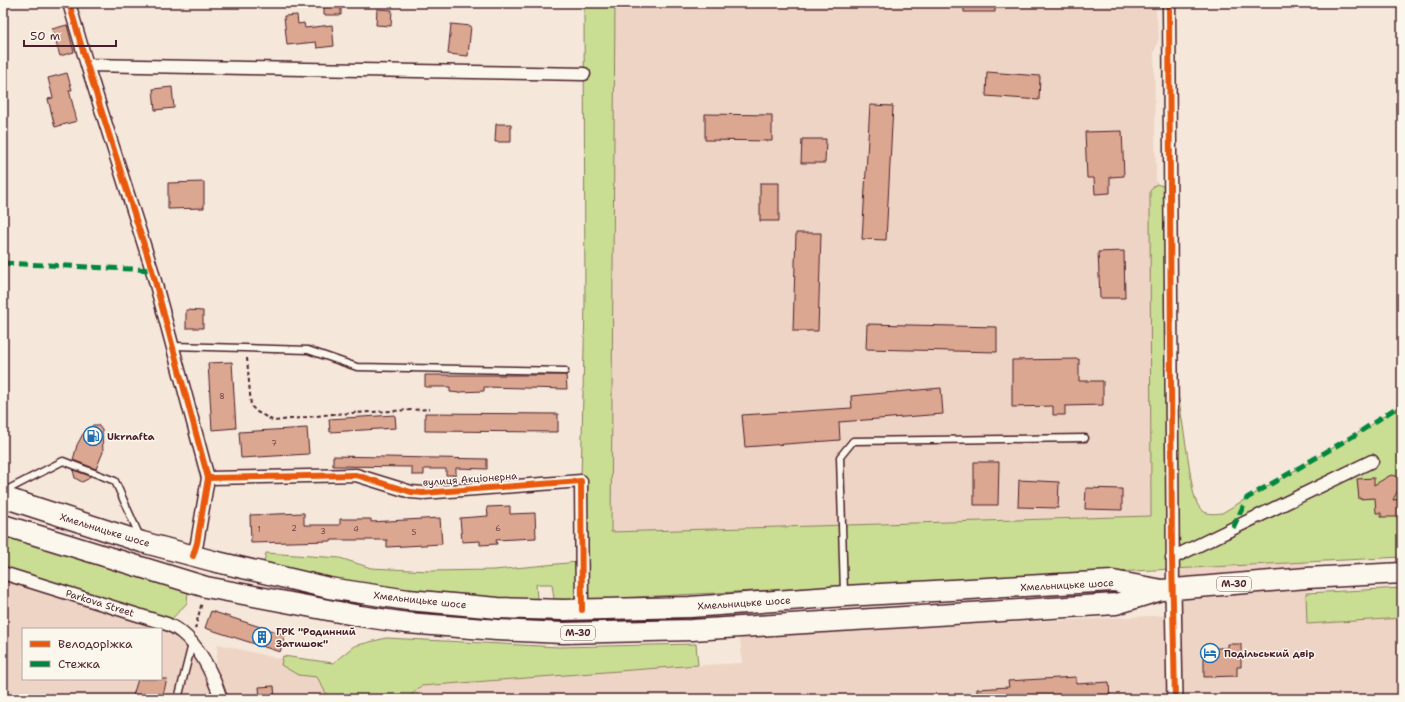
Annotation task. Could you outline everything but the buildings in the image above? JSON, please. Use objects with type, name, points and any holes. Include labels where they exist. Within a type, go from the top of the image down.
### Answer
[{"type":"highway","name":"Хмельницьке шосе","points":[[3,497],[142,542],[193,556],[329,588],[365,595],[498,608],[582,610],[690,607],[845,596],[1114,581],[1167,589]]},
{"type":"highway","name":"М-30","points":[[3,524],[206,587],[321,609],[407,623],[497,630],[563,633],[692,630],[1116,604],[1167,589],[1402,572]]},
{"type":"highway","points":[[186,580],[193,556]]},
{"type":"street","points":[[69,3],[87,65],[152,270],[174,346],[208,478],[197,542],[193,556]]},
{"type":"street","points":[[1169,3],[1172,558],[1167,589],[1175,699]]},
{"type":"street","points":[[87,65],[584,74]]},
{"type":"street","points":[[1172,558],[1372,461]]},
{"type":"street","name":"вулиця Акціонерна","points":[[208,478],[356,476],[411,492],[423,493],[581,481],[582,610]]},
{"type":"street","name":"Parkova Street","points":[[3,573],[167,624],[181,632],[204,660],[215,680],[221,699]]},
{"type":"lane","points":[[174,346],[308,350],[357,367],[566,371]]},
{"type":"lane","points":[[845,596],[840,457],[853,441],[1085,438]]},
{"type":"lane","points":[[3,492],[63,461],[115,481],[142,542]]},
{"type":"lane","points":[[178,699],[192,644]]},
{"type":"path","points":[[247,348],[251,406],[257,412],[274,421],[333,414],[430,409]]},
{"type":"path","points":[[199,616],[203,598]]},
{"type":"shaded area","points":[[615,3],[1155,3],[1159,38],[1154,53],[1156,184],[1150,191],[1151,516],[611,532]]},
{"type":"shaded area","points":[[1306,562],[1307,624],[1402,618],[1402,699],[3,699],[3,573],[181,632],[215,679],[218,644],[275,658],[332,665],[334,686],[742,663],[740,636],[1173,615],[1172,570]]},
{"type":"green space","points":[[584,3],[615,3],[611,532],[1151,516],[1150,191],[1156,184],[1170,188],[1171,348],[1193,491],[1199,507],[1210,514],[1222,513],[1355,435],[1402,404],[1402,557],[582,600],[581,481],[585,305]]},
{"type":"green space","points":[[3,532],[188,591],[187,603],[167,624],[3,573]]},
{"type":"green space","points":[[266,553],[340,558],[371,568],[429,571],[494,570],[578,562],[578,600],[554,599],[552,584],[536,584],[537,599],[503,598],[363,585],[264,562]]},
{"type":"green space","points":[[1402,588],[1402,618],[1307,624],[1306,593]]},
{"type":"green space","points":[[386,638],[559,647],[696,644],[698,665],[421,686],[407,699],[334,699],[327,695],[317,677],[298,675],[281,665],[283,656],[333,663],[354,646]]},
{"type":"marked path","points":[[3,263],[152,270]]},
{"type":"marked path","points":[[1233,528],[1247,498],[1355,435],[1402,404]]},
{"type":"cycle path","points":[[69,3],[87,65],[152,270],[208,478],[197,543],[193,556]]},
{"type":"cycle path","points":[[1169,3],[1172,558],[1175,699]]},
{"type":"cycle path","points":[[208,478],[356,475],[411,492],[423,493],[581,481],[582,610]]},
{"type":"place","name":"Ukrnafta","points":[[93,436]]},
{"type":"place","name":"ГРК \"Родинний Затишок\"","points":[[262,637]]},
{"type":"place","name":"Подільський двір","points":[[1210,653]]}]
